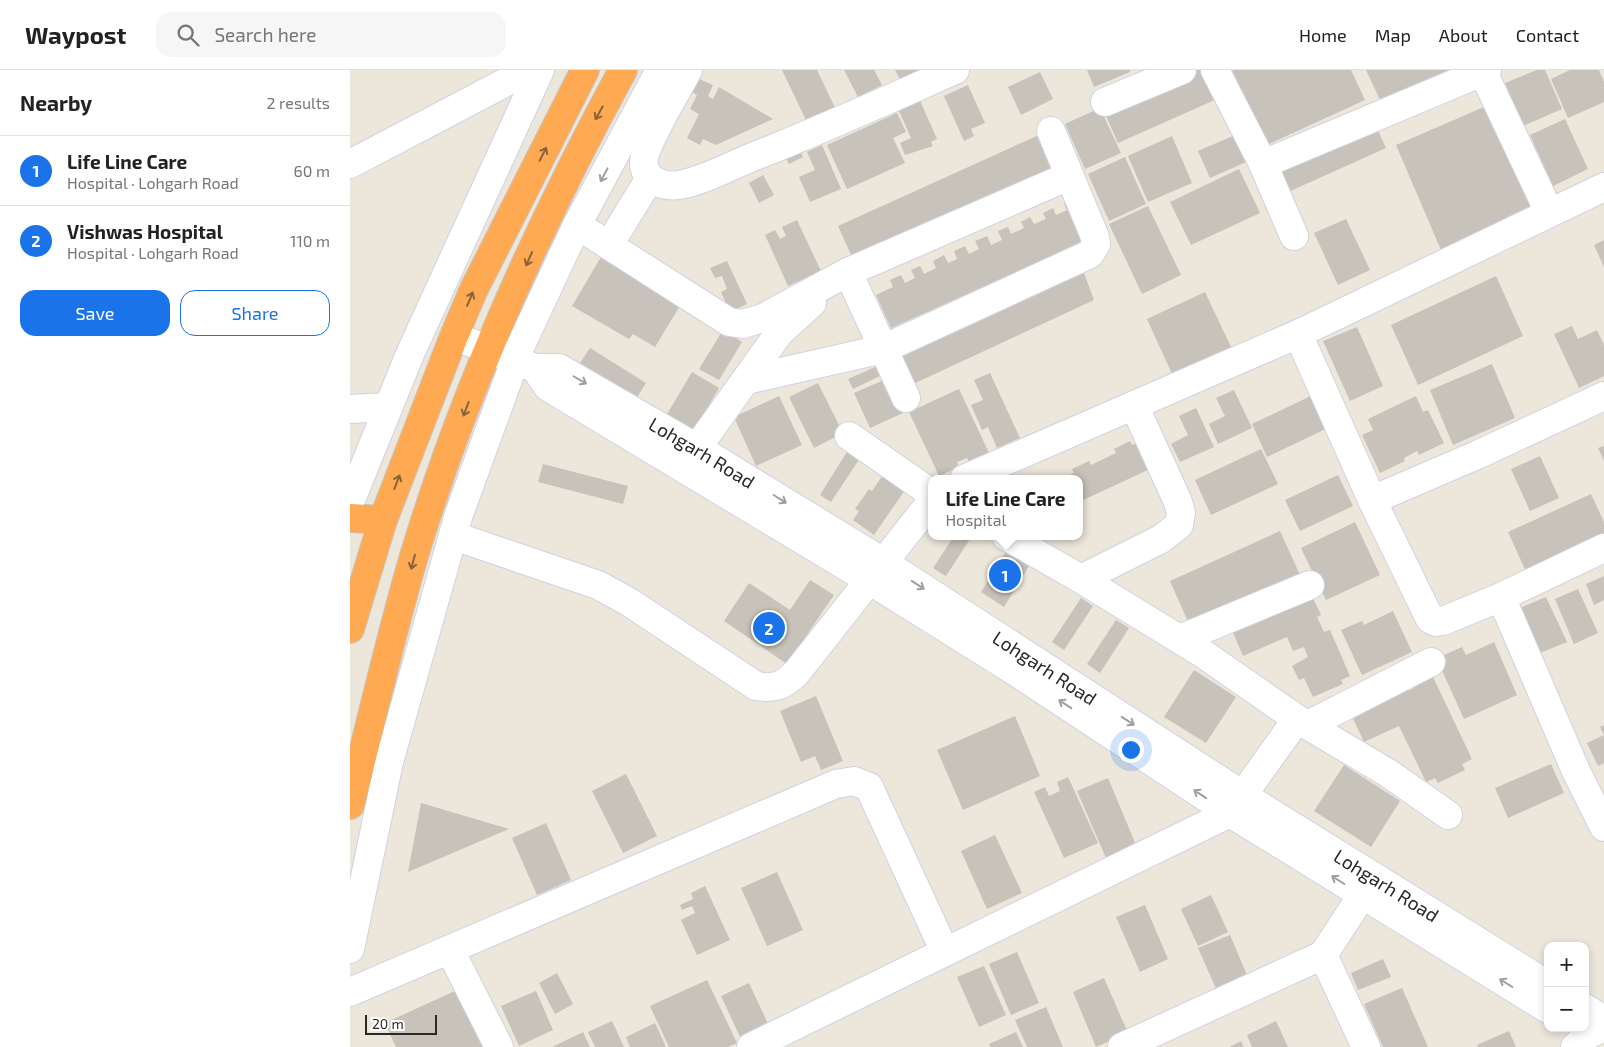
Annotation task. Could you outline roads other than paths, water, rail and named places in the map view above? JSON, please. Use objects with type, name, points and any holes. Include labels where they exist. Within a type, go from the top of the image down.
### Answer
[{"type":"highway","points":[[350,629],[383,520],[454,336],[474,289],[585,70]]},
{"type":"highway","points":[[350,804],[414,556],[447,457],[488,349],[574,160],[623,70]]},
{"type":"highway","points":[[350,518],[383,520]]},
{"type":"street","points":[[350,164],[529,70]]},
{"type":"street","points":[[350,502],[410,354],[540,70]]},
{"type":"street","points":[[350,949],[389,762],[459,514],[525,364],[577,225],[660,70]]},
{"type":"street","points":[[688,70],[646,149],[644,165],[650,178],[661,184],[679,185],[697,179],[772,149],[955,70]]},
{"type":"street","points":[[1105,102],[1152,76],[1182,70]]},
{"type":"street","points":[[1215,70],[1262,164],[1294,236]]},
{"type":"street","points":[[1262,164],[1484,71],[1549,212]]},
{"type":"street","points":[[746,380],[883,349],[1094,250],[1096,244],[1095,237],[1051,130]]},
{"type":"street","points":[[577,225],[729,322],[743,324],[753,321],[848,272],[1069,176]]},
{"type":"street","points":[[609,245],[650,178]]},
{"type":"street","points":[[973,475],[1298,334],[1604,187]]},
{"type":"street","points":[[848,272],[906,398]]},
{"type":"street","points":[[697,448],[764,354],[791,321],[848,272]]},
{"type":"street","points":[[753,321],[764,354]]},
{"type":"street","points":[[1298,334],[1372,500],[1430,619],[1436,622],[1443,621],[1501,597],[1604,548]]},
{"type":"street","points":[[454,336],[525,364],[548,386],[876,571]]},
{"type":"street","name":"Lohgarh Road","points":[[525,364],[559,368],[697,448],[876,571],[1237,804],[1368,885],[1544,982]]},
{"type":"street","points":[[1372,500],[1477,456],[1604,396]]},
{"type":"street","points":[[1081,579],[1161,539],[1179,525],[1181,513],[1178,502],[1134,405]]},
{"type":"street","points":[[350,409],[388,407]]},
{"type":"street","points":[[849,436],[928,491]]},
{"type":"street","points":[[454,536],[598,585],[629,602],[756,686],[770,688],[785,684],[797,672],[928,506]]},
{"type":"street","points":[[1013,540],[1180,639],[1302,722],[1388,773],[1448,815]]},
{"type":"street","points":[[1180,639],[1310,585]]},
{"type":"street","points":[[1501,597],[1576,771],[1604,827]]},
{"type":"street","points":[[759,1045],[1237,804],[1302,722],[1431,662]]},
{"type":"street","points":[[350,992],[836,784],[854,781],[869,787],[945,952]]},
{"type":"street","points":[[1122,1047],[1323,955],[1368,885],[1544,1006]]},
{"type":"street","points":[[450,950],[499,1047]]},
{"type":"street","points":[[1323,955],[1366,1047]]},
{"type":"place","name":"Life Line Care","points":[[1005,575]]},
{"type":"place","name":"Vishwas Hospital","points":[[769,628]]}]
